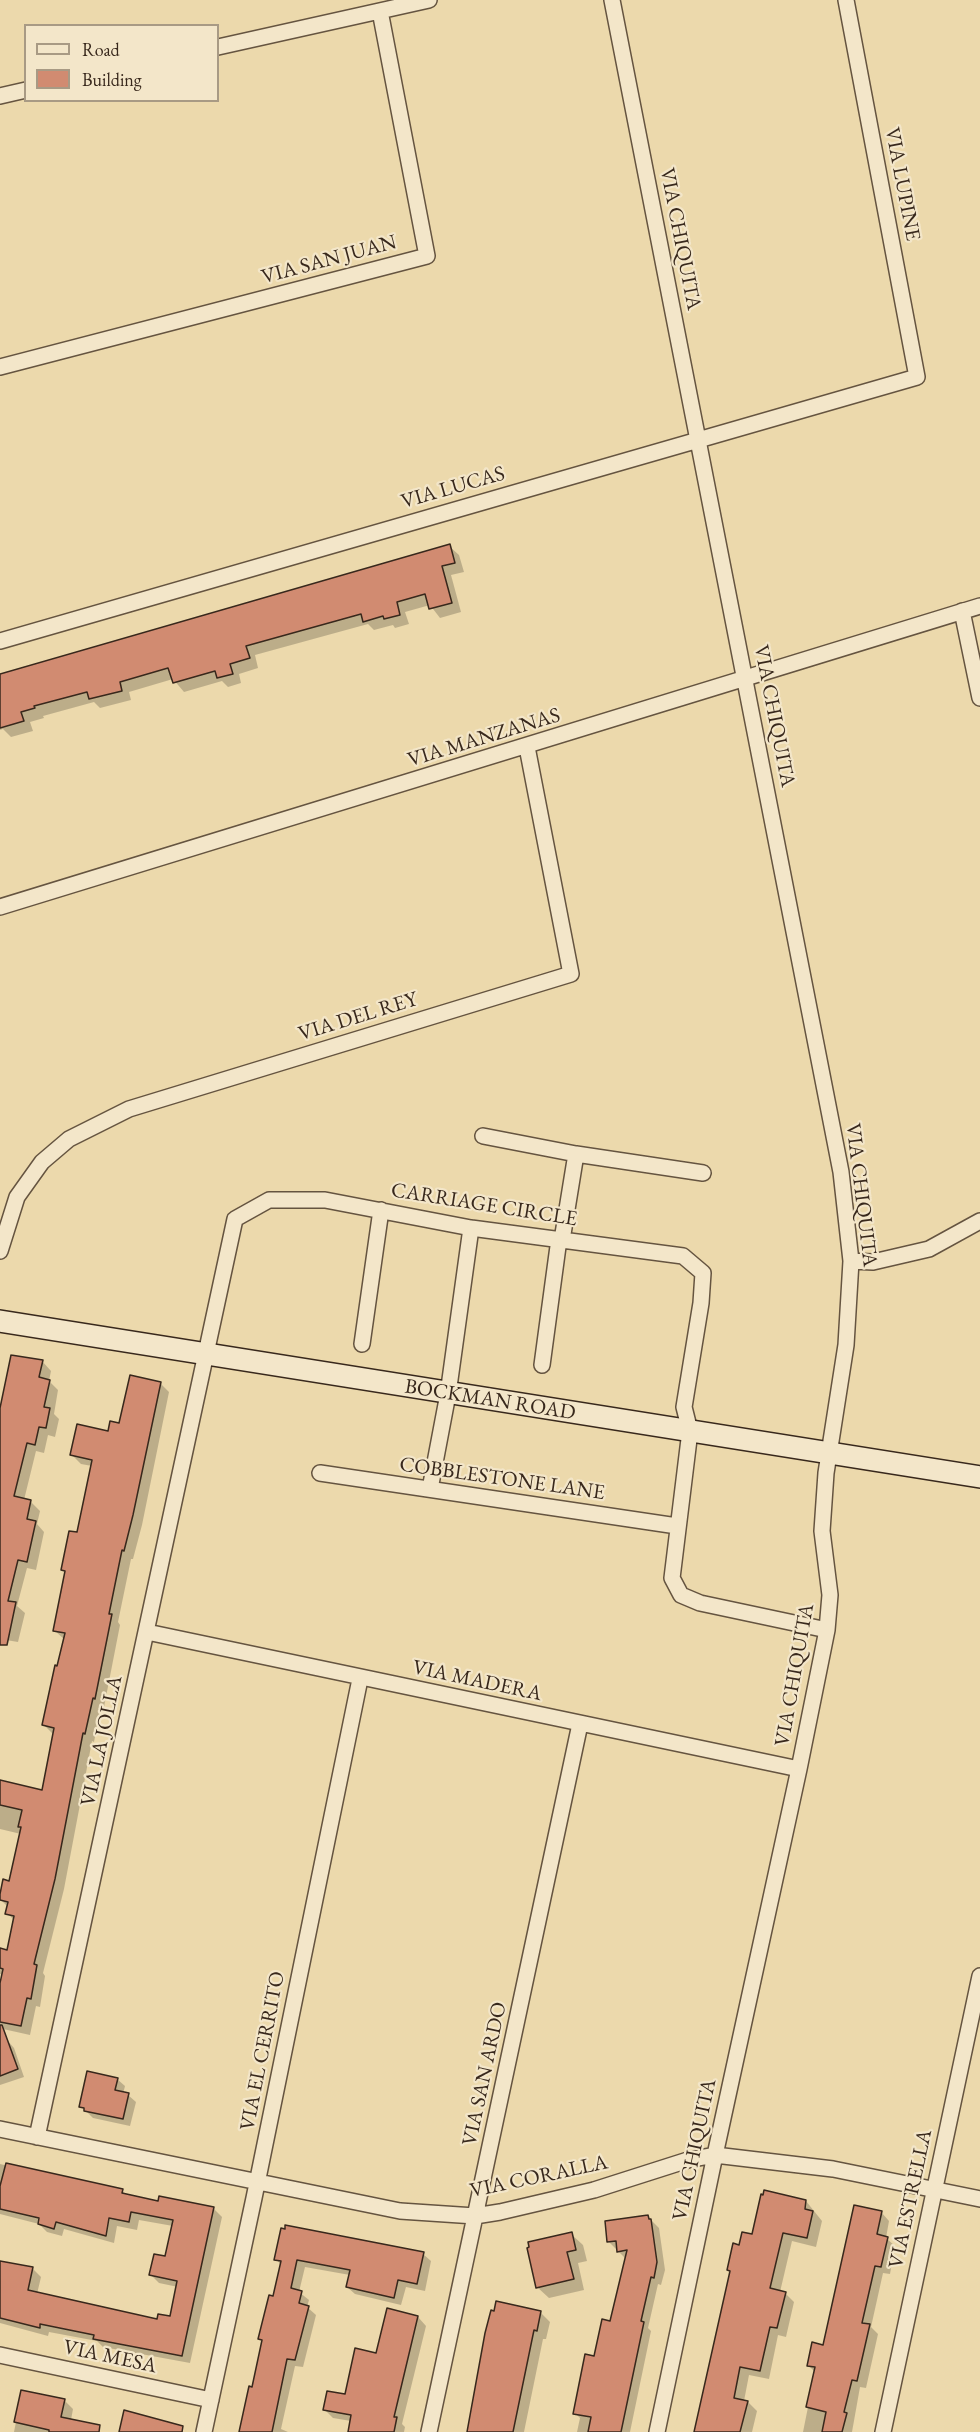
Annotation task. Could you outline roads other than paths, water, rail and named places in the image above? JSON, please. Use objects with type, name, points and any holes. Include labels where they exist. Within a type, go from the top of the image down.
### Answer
[{"type":"street","points":[[219,47],[429,0]]},
{"type":"street","name":"VIA CHIQUITA","points":[[612,0],[841,1172],[851,1261],[846,1345],[829,1452],[822,1531],[830,1596],[827,1630],[657,2432]]},
{"type":"street","name":"VIA LUPINE","points":[[846,0],[917,376]]},
{"type":"street","name":"VIA SAN JUAN","points":[[0,367],[427,256],[380,11]]},
{"type":"street","points":[[0,96],[24,90]]},
{"type":"street","name":"VIA LUCAS","points":[[0,641],[917,376]]},
{"type":"street","name":"VIA MANZANAS","points":[[0,908],[980,606]]},
{"type":"street","points":[[962,611],[980,698]]},
{"type":"street","name":"VIA DEL REY","points":[[0,1251],[17,1197],[42,1162],[69,1139],[129,1108],[571,975],[527,747]]},
{"type":"street","points":[[483,1136],[576,1154],[703,1173]]},
{"type":"street","points":[[542,1365],[560,1239],[576,1154]]},
{"type":"street","name":"CARRIAGE CIRCLE","points":[[205,1354],[235,1219],[269,1200],[325,1200],[471,1228],[683,1256],[703,1273],[701,1303],[684,1407],[690,1431]]},
{"type":"street","points":[[362,1344],[381,1210]]},
{"type":"street","points":[[851,1261],[873,1262],[929,1249],[980,1221]]},
{"type":"street","points":[[430,1489],[448,1394],[471,1228]]},
{"type":"street","name":"BOCKMAN ROAD","points":[[0,1321],[980,1477]]},
{"type":"street","name":"VIA LA JOLLA","points":[[38,2137],[205,1354]]},
{"type":"street","points":[[690,1431],[672,1578],[681,1595],[700,1603],[827,1630]]},
{"type":"street","name":"COBBLESTONE LANE","points":[[320,1473],[677,1526]]},
{"type":"street","name":"VIA MADERA","points":[[147,1632],[360,1679],[799,1769]]},
{"type":"street","name":"VIA EL CERRITO","points":[[204,2432],[258,2183],[360,1679]]},
{"type":"street","name":"VIA SAN ARDO","points":[[429,2432],[580,1724]]},
{"type":"street","name":"VIA ESTRELLA","points":[[883,2432],[980,1976]]},
{"type":"street","name":"VIA CORALLA","points":[[0,2129],[400,2211],[475,2216],[500,2212],[594,2190],[688,2160],[715,2155],[833,2169],[980,2199]]},
{"type":"street","name":"VIA MESA","points":[[0,2355],[211,2400]]}]
